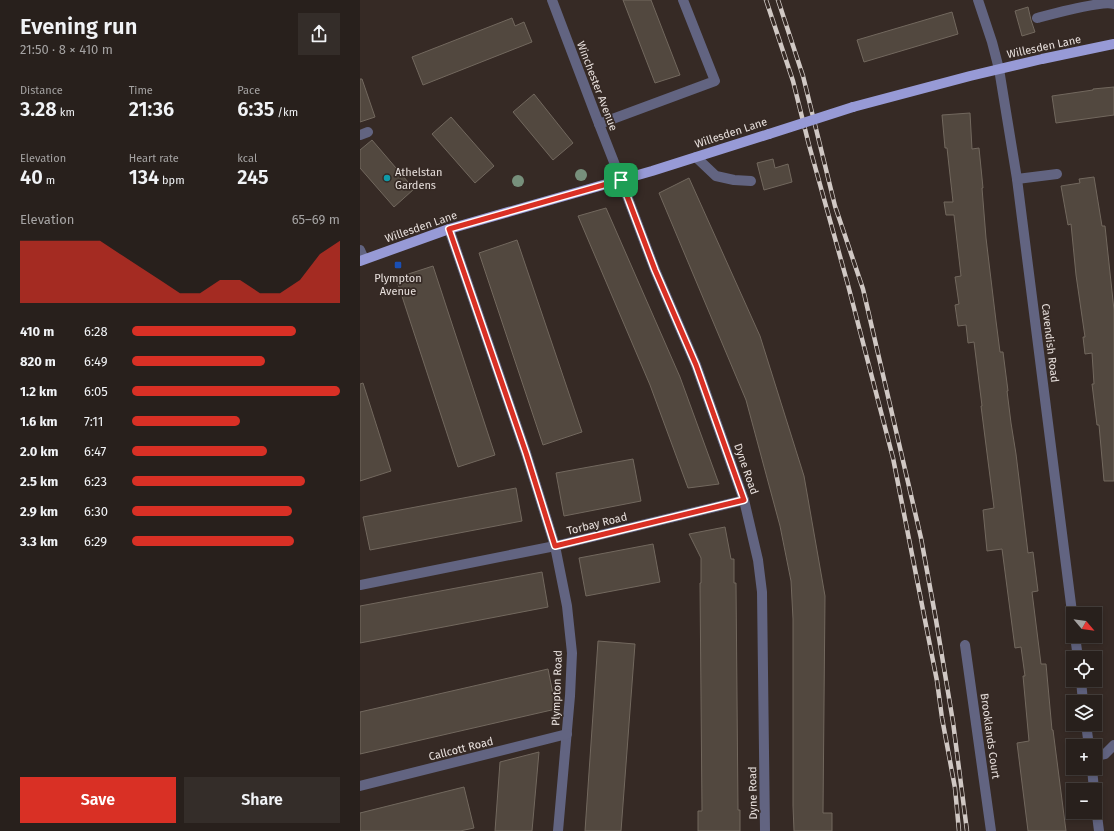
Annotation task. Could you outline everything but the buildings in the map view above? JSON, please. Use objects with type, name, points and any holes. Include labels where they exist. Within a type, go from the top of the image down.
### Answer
[{"type":"main road","name":"Willesden Lane","points":[[361,257],[449,229],[621,180],[853,107],[999,69],[1114,44]]},
{"type":"street","name":"Winchester Avenue","points":[[552,0],[621,180]]},
{"type":"street","points":[[599,124],[714,81],[683,0]]},
{"type":"street","name":"Cavendish Road","points":[[978,0],[999,69],[1017,179],[1071,607]]},
{"type":"street","points":[[1037,18],[1098,4],[1110,2],[1114,4]]},
{"type":"street","points":[[696,157],[716,176],[734,180],[751,181]]},
{"type":"street","points":[[1017,179],[1057,174]]},
{"type":"street","name":"Dyne Road","points":[[621,180],[655,270],[696,365],[744,500],[758,560],[762,592],[766,831]]},
{"type":"street","points":[[449,229],[526,453],[555,546]]},
{"type":"street","name":"Torbay Road","points":[[360,585],[555,546],[744,500]]},
{"type":"street","name":"Plympton Road","points":[[555,546],[567,606],[572,653],[568,734],[558,831]]},
{"type":"street","name":"Brooklands Court","points":[[965,644],[991,831]]},
{"type":"street","name":"Callcott Road","points":[[360,786],[568,734]]},
{"type":"street","points":[[1102,755],[1106,754],[1114,745]]},
{"type":"street","points":[[1098,819],[1099,831]]},
{"type":"railway","points":[[766,0],[793,81],[893,458],[937,681],[942,718],[955,788],[959,831]]},
{"type":"railway","points":[[778,0],[803,76],[835,206],[863,289],[921,538],[953,722],[967,831]]},
{"type":"place","name":"Athelstan Gardens","points":[[387,178]]},
{"type":"place","name":"Plympton Avenue","points":[[398,265]]},
{"type":"route","points":[[621,180],[655,270],[696,365],[744,500],[555,546],[526,453],[449,229],[621,180]]}]
